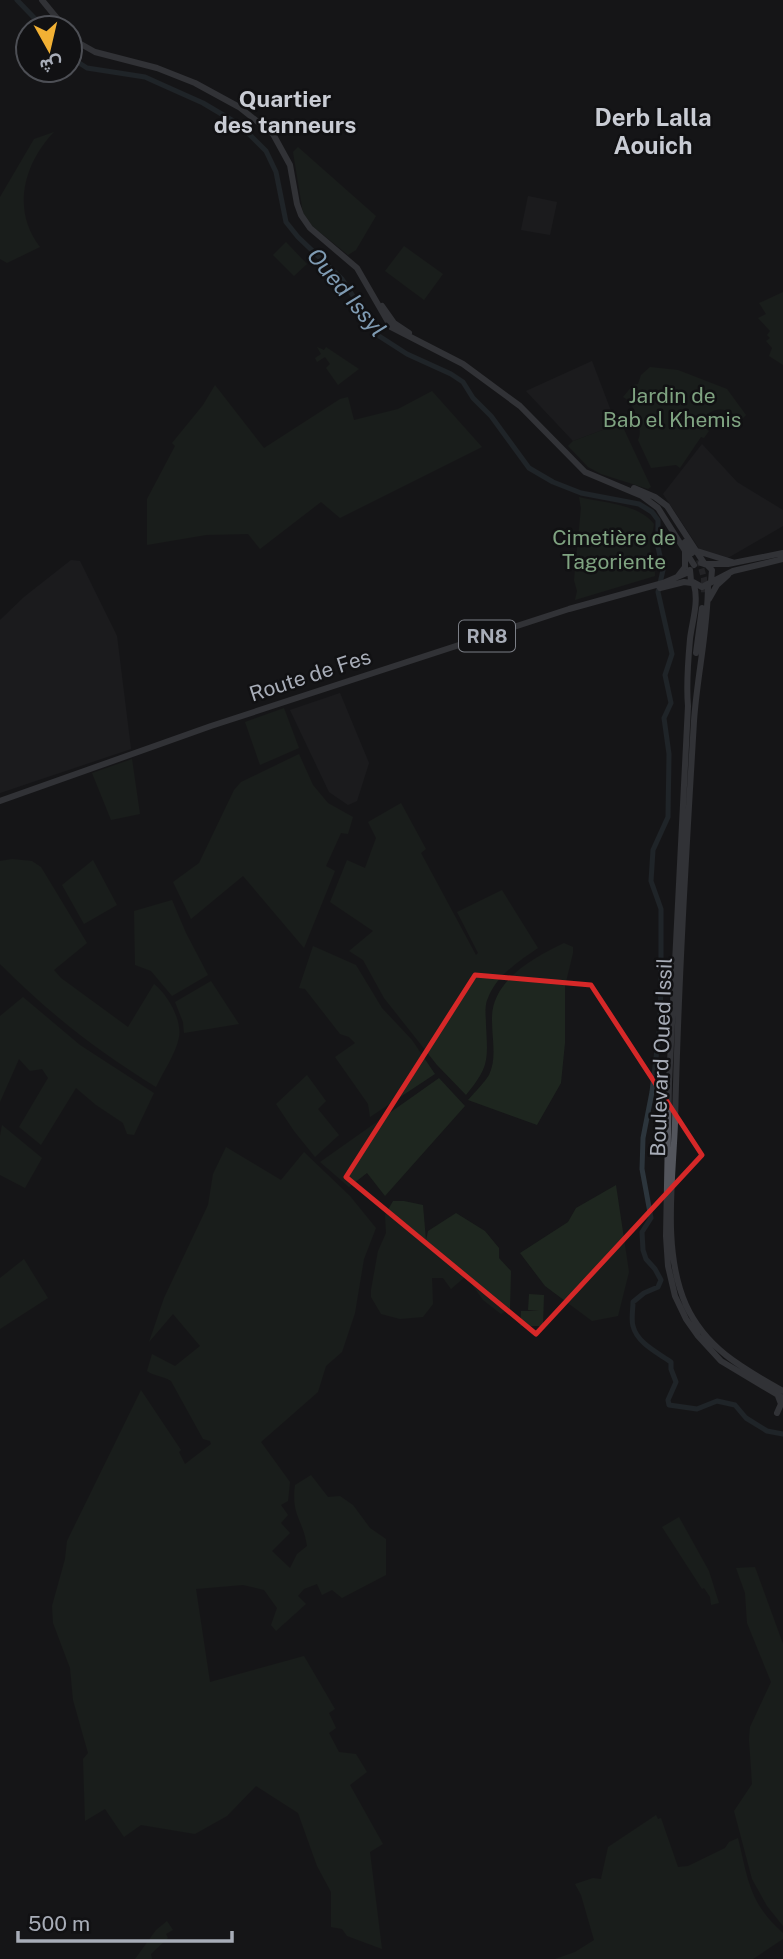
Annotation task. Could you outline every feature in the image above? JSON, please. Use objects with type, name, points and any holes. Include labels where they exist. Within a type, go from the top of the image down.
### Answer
[{"type":"main road","points":[[84,49],[93,56],[156,71],[187,83],[237,110],[270,138],[274,138],[283,149],[290,165],[297,204],[306,222],[351,261],[394,323],[469,364],[522,403],[587,469],[655,497],[667,506],[695,552],[734,563]]},
{"type":"main road","points":[[366,283],[391,327],[463,364],[520,406],[585,471],[642,496],[658,508],[713,572],[709,583]]},
{"type":"main road","points":[[658,508],[684,549],[692,569],[693,584]]},
{"type":"main road","points":[[684,549],[684,567],[675,581],[690,589],[696,602]]},
{"type":"main road","name":"RN8","points":[[692,569],[705,564],[734,563],[783,553]]},
{"type":"main road","name":"RN8","points":[[693,584],[700,587],[733,571],[783,559]]},
{"type":"main road","name":"Route de Fes","points":[[0,801],[171,739],[425,655],[573,608],[664,585],[692,569]]},
{"type":"main road","points":[[706,607],[717,585],[733,571]]},
{"type":"main road","name":"Route de Fes","points":[[675,581],[693,584]]},
{"type":"main road","name":"Boulevard Oued Issil","points":[[697,676],[709,583]]},
{"type":"main road","name":"Boulevard Oued Issil","points":[[693,584],[696,602],[690,641],[669,1082],[666,1236],[668,1266],[675,1296],[698,1336],[721,1361],[781,1395]]},
{"type":"main road","name":"Boulevard Oued Issil","points":[[688,706],[695,632],[702,593],[677,1056],[673,1253],[684,1300],[704,1334],[730,1360],[781,1395]]},
{"type":"main road","points":[[776,1413],[781,1404],[781,1395]]},
{"type":"highlighted area","points":[[475,975],[591,985],[702,1155],[536,1334],[346,1177]]},
{"type":"shaded area","points":[[528,196],[557,202],[550,235],[521,230]]},
{"type":"shaded area","points":[[592,361],[611,411],[615,410],[621,423],[573,441],[526,391]]},
{"type":"shaded area","points":[[702,444],[737,482],[783,510],[783,526],[726,559],[700,550],[663,494]]},
{"type":"shaded area","points":[[71,560],[80,561],[117,636],[131,749],[0,793],[0,620]]},
{"type":"shaded area","points":[[340,693],[369,763],[357,801],[348,805],[329,792],[290,710]]},
{"type":"green space","points":[[54,132],[35,158],[25,187],[26,218],[40,247],[7,263],[0,259],[0,197],[34,139]]},
{"type":"green space","points":[[298,147],[376,216],[356,250],[348,255],[312,226],[303,213],[293,152]]},
{"type":"green space","points":[[286,242],[307,264],[294,276],[273,255]]},
{"type":"green space","points":[[404,246],[443,274],[424,300],[385,271]]},
{"type":"green space","points":[[783,292],[783,365],[769,356],[772,348],[766,341],[770,338],[767,335],[770,331],[758,318],[766,314],[759,303]]},
{"type":"green space","points":[[317,347],[324,350],[326,347],[359,369],[338,385],[326,368],[330,364],[325,357],[317,362],[315,358],[321,354]]},
{"type":"green space","name":"Jardin de Bab el Khemis","points":[[650,367],[678,370],[727,389],[746,415],[742,419],[722,410],[709,413],[705,428],[709,431],[704,438],[701,437],[680,468],[676,465],[651,468],[638,440],[640,429],[637,416],[631,404],[623,397],[633,385],[638,384],[641,375]]},
{"type":"green space","points":[[215,385],[264,448],[340,399],[348,397],[354,420],[398,409],[432,391],[482,447],[340,518],[321,502],[260,549],[248,534],[206,535],[147,545],[147,499],[175,446],[172,443],[203,405]]},
{"type":"green space","points":[[621,423],[651,487],[648,489],[601,474],[588,467],[568,446],[573,441]]},
{"type":"green space","name":"Cimetière de Tagoriente","points":[[579,497],[630,508],[654,524],[650,550],[655,576],[575,600],[577,591],[574,580],[581,508]]},
{"type":"green space","points":[[284,708],[299,748],[260,765],[245,722]]},
{"type":"green space","points":[[299,754],[313,785],[328,803],[353,817],[348,834],[341,833],[326,866],[335,871],[304,948],[243,876],[191,919],[173,882],[199,863],[234,790],[241,782]]},
{"type":"green space","points":[[132,759],[140,814],[111,820],[92,773]]},
{"type":"green space","points":[[401,803],[426,849],[421,853],[476,955],[478,953],[457,912],[502,890],[538,948],[509,969],[492,990],[486,1008],[485,1063],[466,1095],[437,1065],[384,998],[363,960],[349,951],[373,931],[330,902],[347,860],[365,868],[376,838],[368,822]]},
{"type":"green space","points":[[93,860],[117,905],[84,924],[62,885]]},
{"type":"green space","points":[[0,861],[32,861],[41,867],[87,943],[54,970],[61,978],[128,1027],[154,984],[168,1000],[176,1015],[179,1037],[156,1087],[74,1030],[0,964]]},
{"type":"green space","points":[[172,900],[208,975],[172,996],[151,971],[135,965],[134,911]]},
{"type":"green space","points":[[564,943],[573,947],[573,953],[565,986],[565,1043],[561,1083],[537,1125],[468,1100],[487,1078],[491,1069],[493,1007],[498,994],[527,964]]},
{"type":"green space","points":[[313,946],[356,965],[382,1008],[412,1040],[435,1074],[370,1117],[368,1104],[335,1057],[355,1043],[340,1034],[305,989],[299,988]]},
{"type":"green space","points":[[211,981],[239,1024],[184,1033],[183,1022],[175,1002]]},
{"type":"green space","points":[[23,997],[80,1045],[154,1093],[134,1135],[127,1134],[123,1123],[76,1088],[41,1145],[19,1127],[48,1078],[42,1069],[30,1071],[19,1059],[0,1102],[0,1016]]},
{"type":"green space","points":[[307,1075],[326,1101],[318,1109],[339,1135],[315,1157],[276,1104]]},
{"type":"green space","points":[[439,1078],[465,1106],[385,1196],[367,1173],[349,1187],[320,1162]]},
{"type":"green space","points":[[2,1125],[42,1158],[25,1188],[0,1175]]},
{"type":"green space","points":[[226,1147],[281,1180],[304,1152],[350,1196],[376,1228],[364,1259],[355,1313],[342,1352],[326,1366],[318,1392],[261,1442],[290,1482],[288,1501],[281,1505],[288,1515],[281,1523],[290,1533],[272,1551],[290,1568],[297,1554],[307,1546],[294,1495],[295,1485],[311,1475],[328,1497],[340,1496],[353,1505],[370,1528],[386,1539],[386,1575],[342,1598],[332,1590],[322,1595],[317,1584],[304,1589],[298,1596],[306,1604],[276,1631],[271,1625],[277,1608],[264,1590],[243,1585],[196,1589],[210,1682],[304,1656],[335,1709],[329,1713],[336,1728],[329,1733],[339,1752],[356,1754],[367,1772],[350,1785],[383,1844],[370,1852],[382,1949],[347,1936],[342,1929],[331,1927],[331,1892],[317,1866],[298,1813],[256,1786],[227,1816],[195,1834],[141,1825],[124,1837],[105,1809],[85,1821],[83,1759],[88,1753],[73,1700],[70,1668],[53,1623],[52,1606],[67,1541],[141,1390],[181,1450],[179,1452],[185,1464],[211,1444],[203,1439],[171,1381],[147,1371],[152,1354],[175,1366],[200,1346],[173,1314],[149,1342],[164,1298],[208,1205],[213,1174]]},
{"type":"green space","points":[[616,1185],[629,1272],[618,1316],[592,1321],[545,1286],[520,1253],[568,1222],[576,1208]]},
{"type":"green space","points":[[393,1201],[423,1205],[426,1240],[428,1231],[456,1213],[485,1231],[499,1248],[499,1258],[511,1271],[510,1309],[501,1314],[483,1300],[466,1276],[451,1289],[443,1278],[432,1278],[433,1304],[423,1317],[400,1319],[381,1314],[371,1297],[371,1290],[378,1251],[386,1233],[385,1215]]},
{"type":"green space","points":[[24,1259],[48,1298],[0,1329],[0,1278]]},
{"type":"green space","points":[[529,1294],[544,1295],[543,1326],[520,1326],[521,1311],[539,1311],[528,1310]]},
{"type":"green space","points":[[679,1517],[709,1571],[719,1603],[711,1605],[710,1597],[662,1527]]},
{"type":"green space","points":[[755,1567],[783,1644],[783,1926],[767,1906],[752,1879],[734,1811],[752,1784],[750,1727],[771,1682],[747,1623],[745,1593],[736,1568]]},
{"type":"green space","points":[[656,1815],[658,1819],[661,1818],[678,1867],[688,1866],[725,1848],[729,1842],[738,1838],[756,1901],[783,1933],[783,1939],[753,1959],[555,1959],[575,1952],[594,1940],[581,1895],[575,1884],[593,1878],[601,1879],[608,1847]]},
{"type":"green space","points":[[167,1921],[173,1930],[166,1934],[168,1938],[151,1954],[152,1959],[135,1959],[156,1930]]},
{"type":"waterway","name":"Oued Issyl","points":[[17,0],[30,14]]},
{"type":"waterway","points":[[84,66],[145,77],[203,103],[240,125],[266,151],[276,172],[286,222],[342,279],[379,336],[407,354],[463,382],[529,468],[553,482],[581,493],[639,504],[652,512],[658,520],[658,547],[663,570],[658,592],[672,654],[665,675],[671,703],[664,718],[669,754],[668,817],[653,850],[651,881],[661,909],[660,1024],[652,1092],[643,1138],[642,1169],[651,1218],[642,1232],[646,1259],[661,1280],[658,1287],[633,1302],[632,1324],[643,1342],[671,1362],[676,1382],[668,1400],[669,1405],[697,1409],[717,1401],[735,1405],[746,1418],[767,1431],[783,1434]]},
{"type":"tunnel","points":[[699,560],[704,578],[704,593]]},
{"type":"district","name":"Quartier des tanneurs","points":[[285,111]]},
{"type":"district","name":"Derb Lalla Aouich","points":[[653,131]]}]
